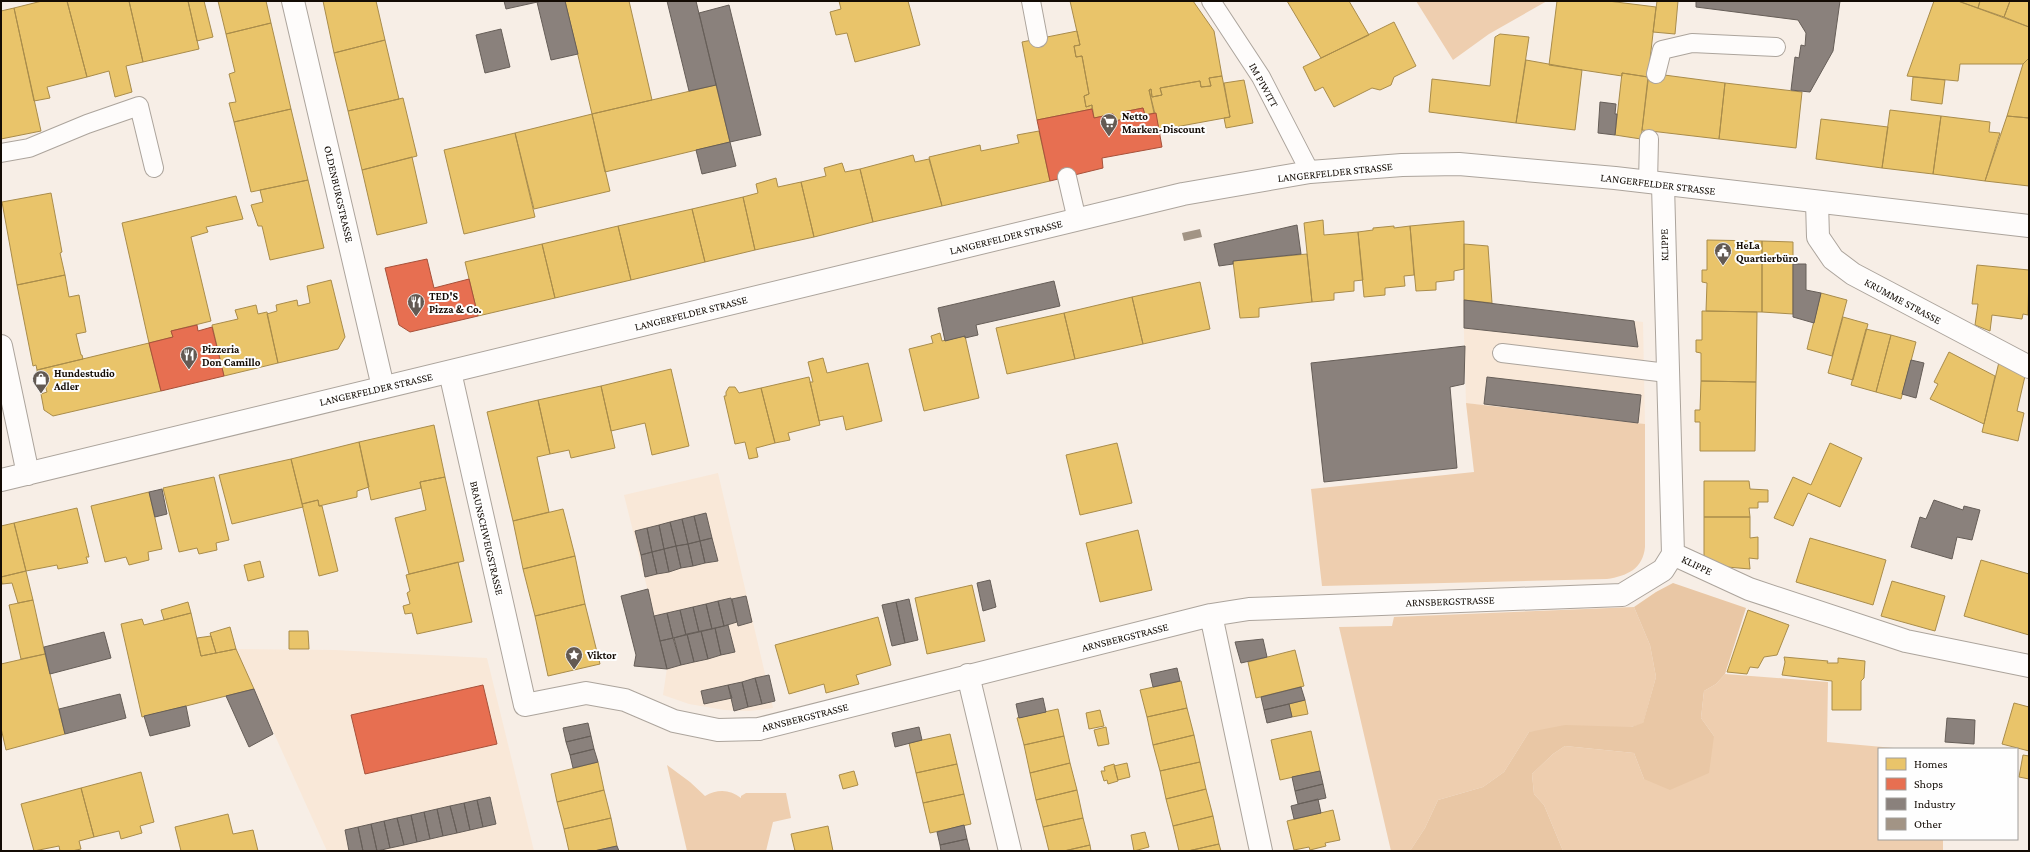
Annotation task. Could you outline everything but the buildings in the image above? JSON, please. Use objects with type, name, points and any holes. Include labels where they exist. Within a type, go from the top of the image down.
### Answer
[{"type":"street","name":"OLDENBURGSTRASSE","points":[[293,1],[383,387]]},
{"type":"street","name":"LANGERFELDER STRASSE","points":[[1,480],[1182,194],[1310,172],[1402,165],[1459,164],[1656,184],[2029,226]]},
{"type":"street","name":"KLIPPE","points":[[1656,184],[1667,374],[1673,554],[1749,589],[1906,641],[2029,666]]},
{"type":"street","name":"KRUMME STRASSE","points":[[1817,202],[1818,237],[1833,259],[1853,274],[2029,367]]},
{"type":"street","points":[[1,346],[28,474]]},
{"type":"street","name":"BRAUNSCHWEIGSTRASSE","points":[[450,372],[525,705]]},
{"type":"street","name":"ARNSBERGSTRASSE","points":[[525,705],[586,694],[625,700],[674,721],[718,730],[759,729],[968,675],[1211,615],[1249,609],[1622,595],[1663,570],[1673,554]]},
{"type":"street","points":[[1211,615],[1261,851]]},
{"type":"street","points":[[968,675],[1010,851]]},
{"type":"lane","points":[[1031,1],[1038,38]]},
{"type":"lane","name":"IM PIWITT","points":[[1211,1],[1261,77],[1310,172]]},
{"type":"lane","points":[[1656,74],[1662,50],[1692,43],[1776,47]]},
{"type":"lane","points":[[1,153],[29,148],[87,124],[139,106],[154,168]]},
{"type":"lane","points":[[1649,139],[1656,184]]},
{"type":"lane","points":[[1067,177],[1077,220]]},
{"type":"lane","points":[[1502,353],[1667,374]]},
{"type":"shaded area","points":[[1416,1],[1547,1],[1489,34],[1453,60]]},
{"type":"shaded area","points":[[1463,300],[1643,322],[1645,424],[1466,403]]},
{"type":"shaded area","points":[[1466,403],[1645,424],[1645,547],[1644,555],[1637,566],[1633,570],[1621,576],[1607,579],[1322,586],[1311,489],[1474,472]]},
{"type":"shaded area","points":[[718,473],[773,708],[749,711],[724,710],[689,704],[663,695],[667,668],[624,495]]},
{"type":"shaded area","points":[[1673,583],[1746,608],[1725,674],[1716,684],[1704,691],[1701,718],[1714,736],[1709,773],[1670,790],[1644,779],[1634,753],[1565,746],[1553,754],[1532,774],[1534,794],[1544,805],[1563,851],[1410,851],[1425,828],[1438,800],[1483,787],[1504,772],[1529,732],[1565,725],[1631,727],[1643,723],[1656,677],[1650,645],[1634,607],[1656,592]]},
{"type":"shaded area","points":[[1634,607],[1650,645],[1656,677],[1643,724],[1631,727],[1529,732],[1504,772],[1483,787],[1438,800],[1425,828],[1410,851],[1391,851],[1339,627],[1392,626],[1394,617]]},
{"type":"shaded area","points":[[236,649],[335,650],[487,658],[534,851],[327,851]]},
{"type":"shaded area","points":[[1725,674],[1828,682],[1827,742],[1894,748],[1878,748],[1878,840],[1943,840],[1943,851],[1563,851],[1544,805],[1534,794],[1532,774],[1553,754],[1565,746],[1634,753],[1644,779],[1714,736],[1701,718],[1704,691],[1716,684]]},
{"type":"shaded area","points":[[667,765],[690,782],[705,796],[719,791],[732,793],[741,798],[741,796],[746,793],[786,793],[791,818],[773,822],[766,851],[687,851]]},
{"type":"place","name":"Netto Marken-Discount","points":[[1109,137]]},
{"type":"place","name":"HeLa Quartierbüro","points":[[1723,266]]},
{"type":"place","name":"TED'S Pizza & Co.","points":[[416,317]]},
{"type":"place","name":"Pizzeria Don Camillo","points":[[189,370]]},
{"type":"place","name":"Hundestudio Adler","points":[[41,394]]},
{"type":"place","name":"Viktor","points":[[574,670]]}]
